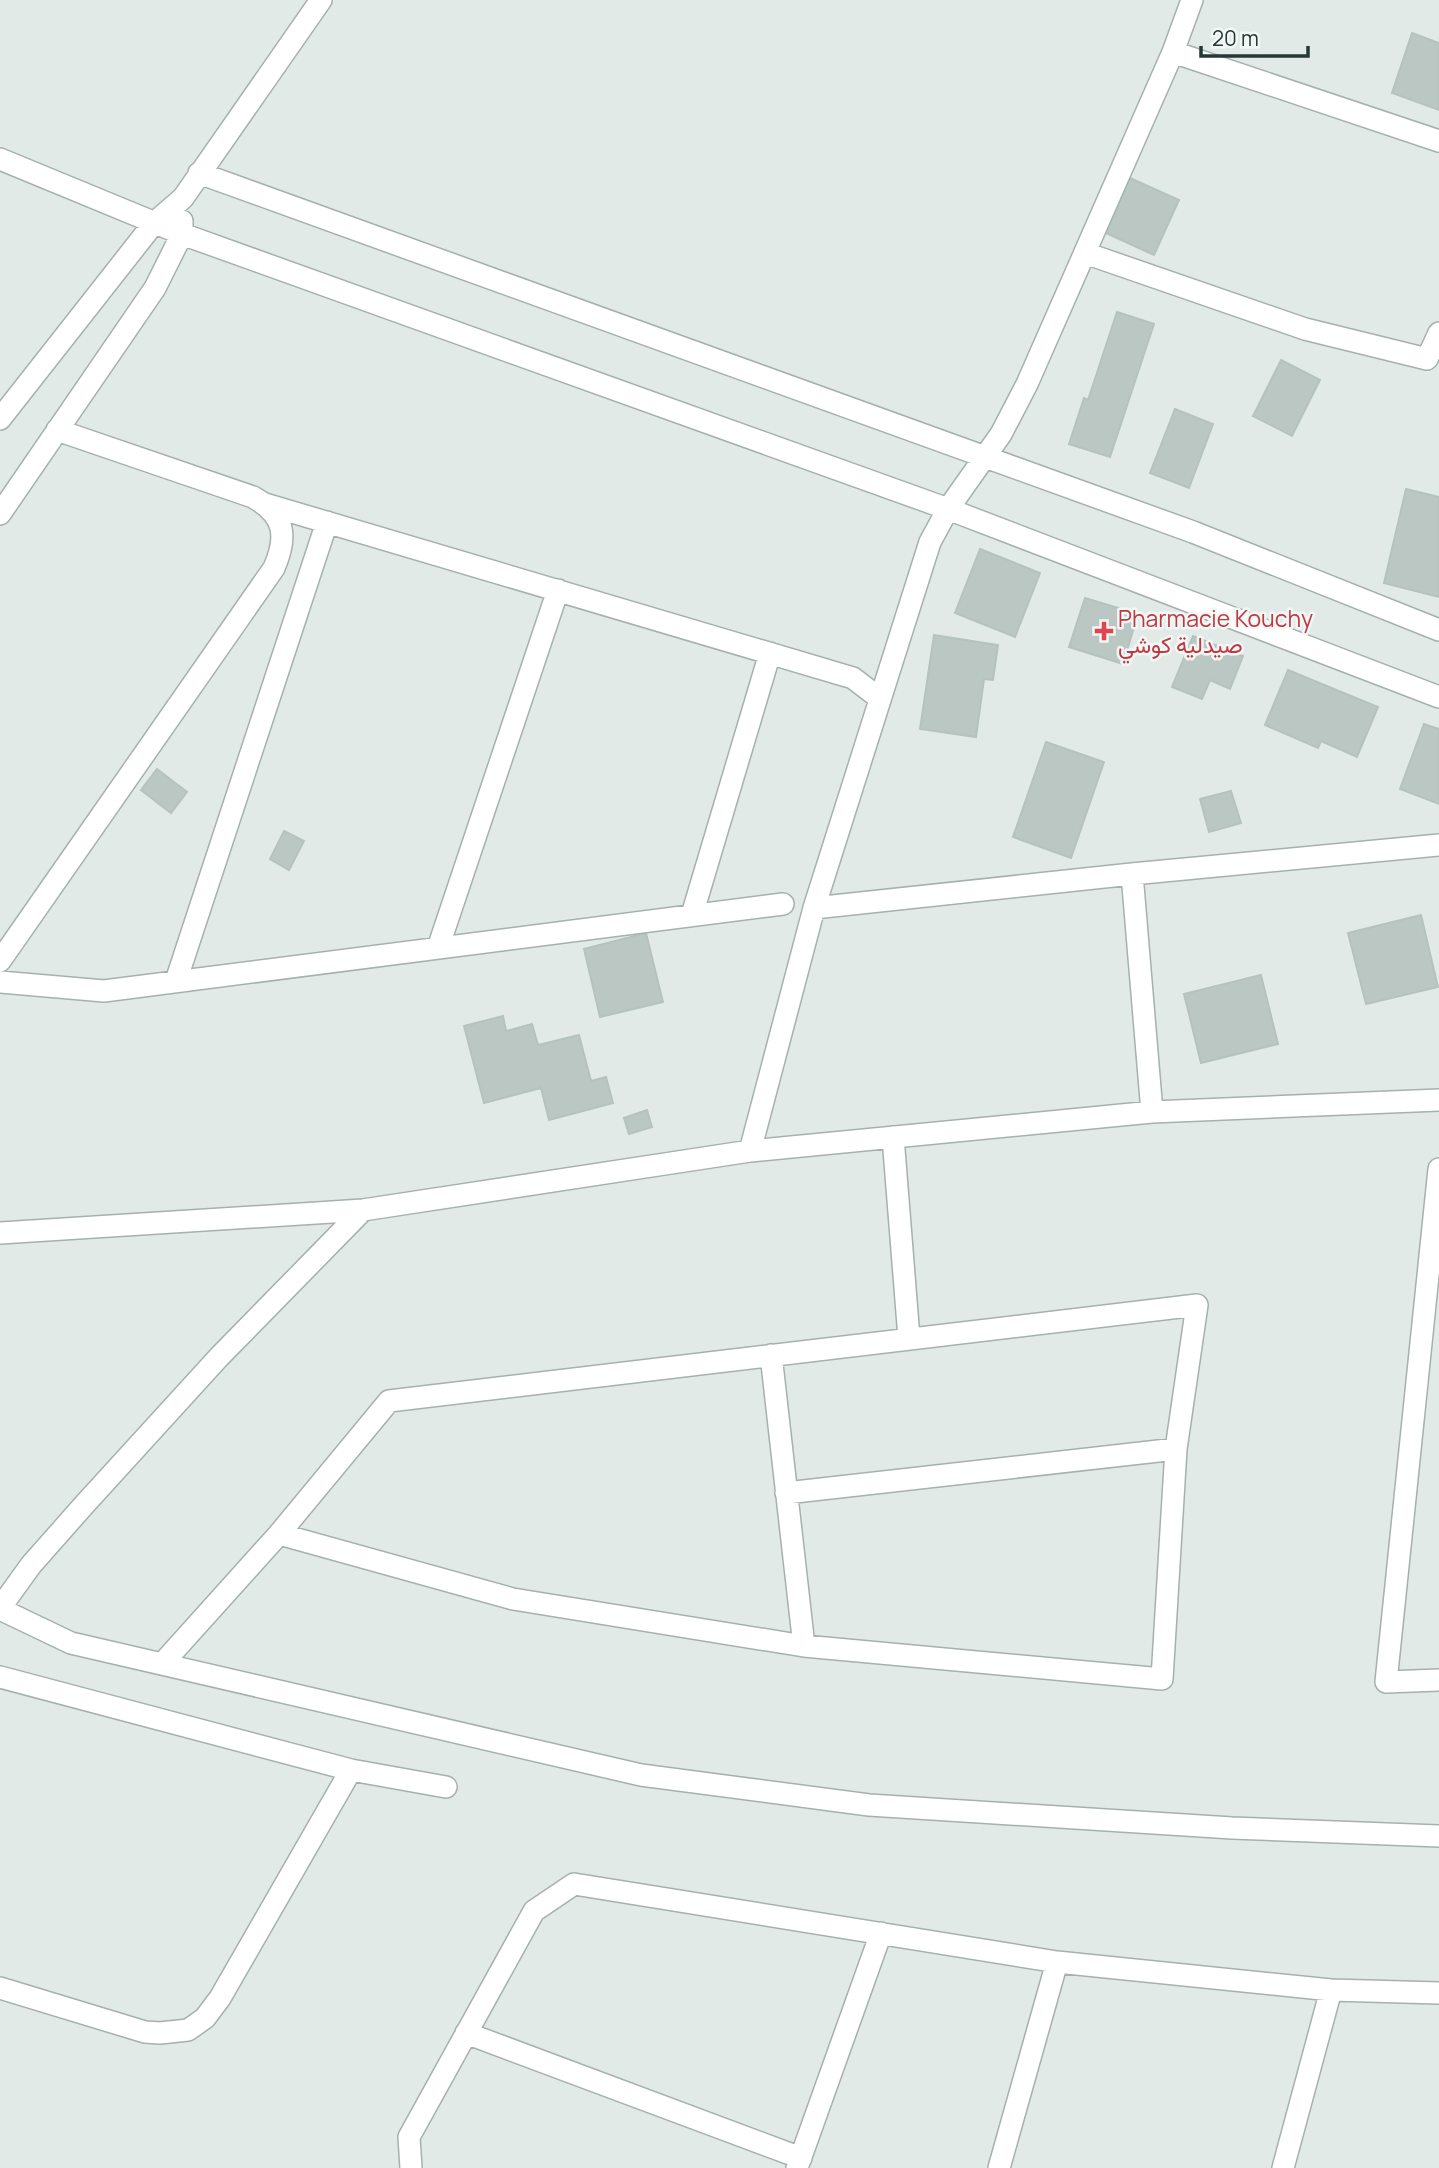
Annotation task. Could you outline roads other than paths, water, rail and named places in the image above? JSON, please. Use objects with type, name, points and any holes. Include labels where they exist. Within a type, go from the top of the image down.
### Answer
[{"type":"street","points":[[0,419],[155,223],[183,198],[321,0]]},
{"type":"street","points":[[750,1151],[814,908],[930,542],[948,509],[1001,434],[1027,384],[1173,52],[1192,0]]},
{"type":"street","points":[[1173,52],[1439,141]]},
{"type":"street","points":[[0,159],[182,234],[948,509],[1439,697]]},
{"type":"street","points":[[199,173],[1193,533],[1439,630]]},
{"type":"street","points":[[0,514],[155,288],[182,234],[183,198]]},
{"type":"street","points":[[1085,253],[1305,329],[1427,359],[1439,333]]},
{"type":"street","points":[[0,961],[274,568],[283,541],[281,526],[275,513],[253,496],[57,430]]},
{"type":"street","points":[[265,504],[853,678],[879,698]]},
{"type":"street","points":[[176,981],[327,522]]},
{"type":"street","points":[[438,948],[558,590]]},
{"type":"street","points":[[692,915],[770,653]]},
{"type":"street","points":[[814,908],[1132,873],[1439,845]]},
{"type":"street","points":[[1132,873],[1152,1112]]},
{"type":"street","points":[[0,982],[104,991],[783,904]]},
{"type":"street","points":[[1,1234],[363,1210],[750,1151],[1152,1112],[1439,1100]]},
{"type":"street","points":[[893,1137],[909,1338]]},
{"type":"street","points":[[1439,1169],[1434,1275],[1386,1682],[1439,1680]]},
{"type":"street","points":[[363,1210],[219,1357],[93,1495],[30,1565],[0,1609],[71,1643],[641,1775],[869,1805],[1232,1828],[1439,1836]]},
{"type":"street","points":[[162,1664],[279,1534],[389,1401],[1197,1306],[1176,1449],[1162,1679],[804,1646],[513,1599],[279,1534]]},
{"type":"street","points":[[771,1355],[804,1646]]},
{"type":"street","points":[[786,1493],[1176,1449]]},
{"type":"street","points":[[0,1677],[351,1770],[446,1787]]},
{"type":"street","points":[[0,1988],[145,2032],[173,2033],[188,2030],[205,2018],[220,1998],[351,1770]]},
{"type":"street","points":[[411,2168],[409,2137],[534,1911],[574,1884],[1057,1962],[1331,1990],[1439,1993]]},
{"type":"street","points":[[467,2033],[799,2163],[881,1933]]},
{"type":"street","points":[[999,2168],[1057,1962]]},
{"type":"street","points":[[1283,2168],[1331,1990]]},
{"type":"place","name":"Pharmacie Kouchy صيدلية كوشي","points":[[1104,631]]}]
